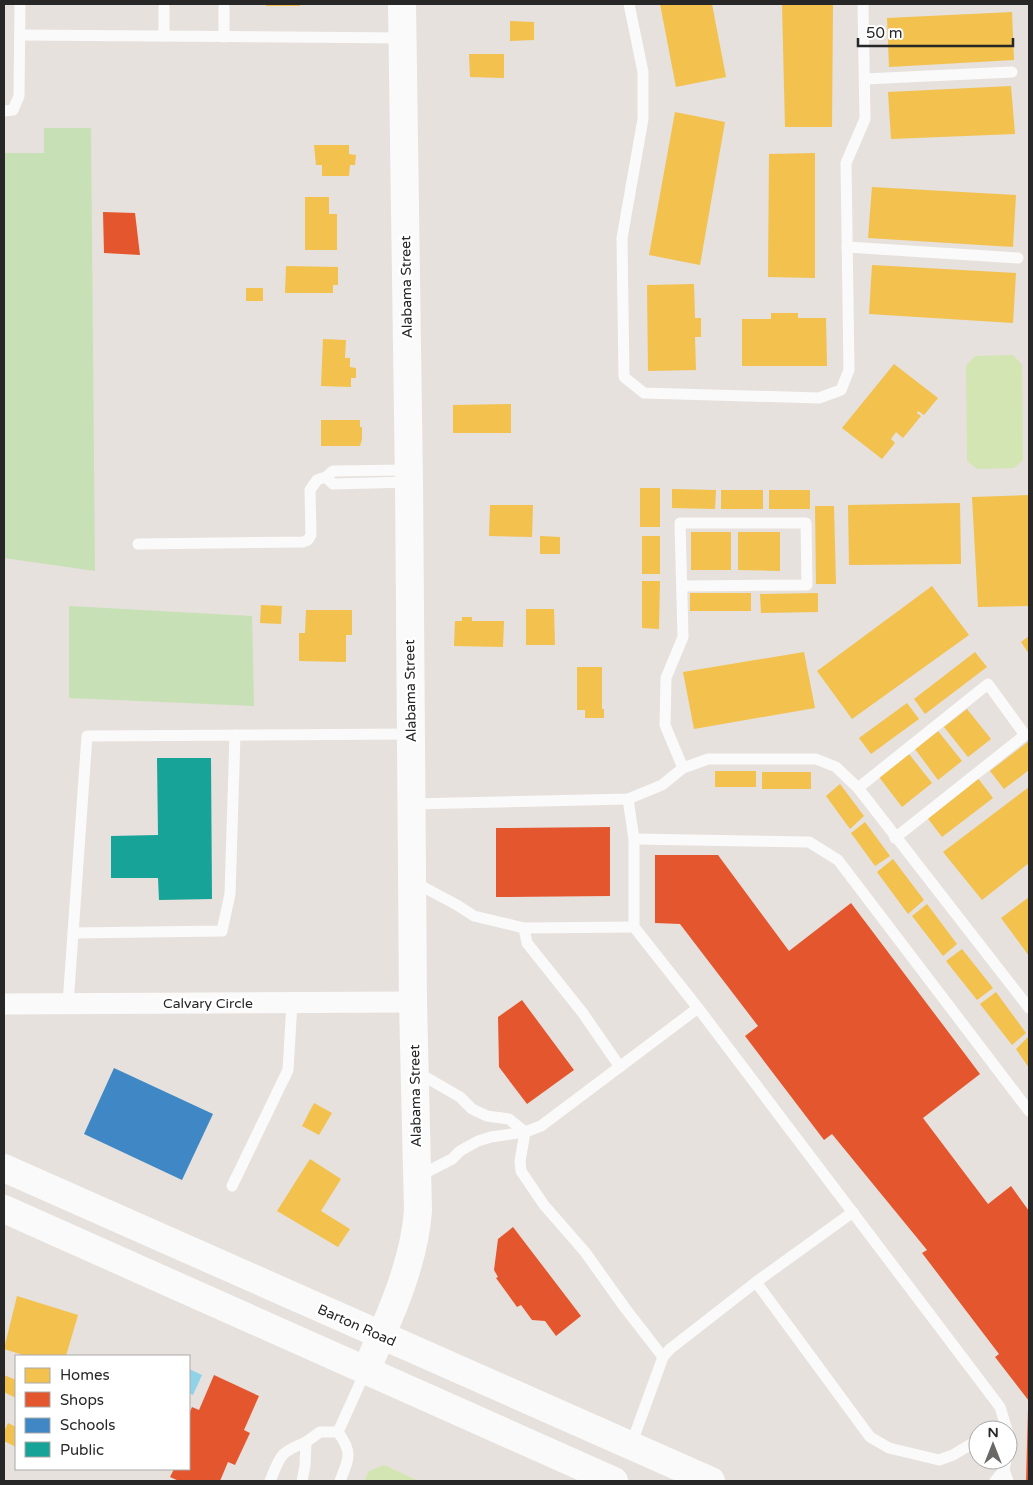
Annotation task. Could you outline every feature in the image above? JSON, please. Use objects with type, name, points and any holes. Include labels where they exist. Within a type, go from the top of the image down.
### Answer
[{"type":"main road","name":"Alabama Street","points":[[366,1370],[382,1336],[410,1256],[417,1220],[402,4]]},
{"type":"main road","name":"Barton Road","points":[[4,1168],[630,1447],[711,1481]]},
{"type":"main road","points":[[4,1209],[614,1481]]},
{"type":"street","name":"Calvary Circle","points":[[4,1004],[413,1002]]},
{"type":"lane","points":[[4,111],[13,110],[19,96],[20,4]]},
{"type":"lane","points":[[164,4],[164,36]]},
{"type":"lane","points":[[224,4],[224,37]]},
{"type":"lane","points":[[629,4],[642,72],[643,119],[622,238],[624,377],[644,393],[819,398],[841,390],[849,370],[846,163],[864,119],[863,4]]},
{"type":"lane","points":[[20,35],[403,38]]},
{"type":"lane","points":[[864,79],[1012,72]]},
{"type":"lane","points":[[847,247],[1018,258]]},
{"type":"lane","points":[[138,544],[303,542],[308,540],[311,535],[310,490],[317,480],[326,477],[333,471],[409,476]]},
{"type":"lane","points":[[682,586],[807,585],[806,523],[680,523],[683,636],[666,678],[665,725],[683,768]]},
{"type":"lane","points":[[858,788],[988,684],[1025,735],[896,838]]},
{"type":"lane","points":[[68,1004],[87,736],[410,734]]},
{"type":"lane","points":[[73,933],[222,931],[230,894],[235,735]]},
{"type":"lane","points":[[412,804],[628,799],[662,785],[683,768],[708,759],[816,759],[836,767],[858,788],[1029,1008]]},
{"type":"lane","points":[[628,799],[634,839],[634,927],[698,1008],[1000,1407],[1004,1420]]},
{"type":"lane","points":[[634,839],[809,842],[838,860],[1029,1112]]},
{"type":"lane","points":[[412,882],[474,916],[524,928],[634,927]]},
{"type":"lane","points":[[524,928],[526,944],[582,1012],[620,1067]]},
{"type":"lane","points":[[232,1186],[288,1070],[292,1003]]},
{"type":"lane","points":[[417,1177],[478,1141],[491,1136],[525,1132],[541,1126],[698,1008]]},
{"type":"lane","points":[[414,1070],[460,1097],[472,1109],[487,1116],[509,1119],[525,1132]]},
{"type":"lane","points":[[525,1132],[520,1171],[544,1205],[585,1252],[663,1357]]},
{"type":"lane","points":[[630,1447],[663,1357],[670,1349],[756,1282],[853,1212]]},
{"type":"lane","points":[[756,1282],[870,1437],[889,1448],[939,1460],[953,1455],[968,1446]]},
{"type":"lane","points":[[338,1432],[366,1370]]},
{"type":"lane","points":[[270,1481],[280,1457],[288,1450],[306,1442],[320,1432],[338,1432]]},
{"type":"lane","points":[[338,1432],[347,1445],[348,1460],[340,1481]]},
{"type":"lane","points":[[302,1481],[306,1442]]},
{"type":"lane","points":[[995,1481],[1006,1470]]},
{"type":"green space","points":[[44,128],[91,128],[95,571],[4,558],[4,153],[44,153]]},
{"type":"green space","points":[[1013,355],[1022,365],[1023,460],[1014,468],[977,469],[967,461],[966,366],[975,356]]},
{"type":"green space","points":[[69,606],[252,616],[254,706],[69,698]]},
{"type":"green space","points":[[384,1465],[419,1481],[364,1481],[369,1471]]},
{"type":"water","points":[[190,1369],[202,1375],[193,1395],[190,1394]]},
{"type":"building: Homes","points":[[266,4],[300,4],[300,6],[266,6]]},
{"type":"building: Homes","points":[[660,4],[712,4],[726,77],[676,87]]},
{"type":"building: Homes","points":[[782,4],[833,4],[832,127],[785,127]]},
{"type":"building: Homes","points":[[1012,12],[1014,60],[889,67],[887,18]]},
{"type":"building: Homes","points":[[510,21],[534,22],[534,40],[510,41]]},
{"type":"building: Homes","points":[[469,54],[504,54],[504,78],[470,77]]},
{"type":"building: Homes","points":[[1011,86],[1015,134],[891,139],[888,92]]},
{"type":"building: Homes","points":[[675,112],[725,122],[700,265],[649,255]]},
{"type":"building: Homes","points":[[314,145],[349,145],[349,154],[356,155],[355,165],[350,165],[349,176],[322,176],[322,165],[316,165]]},
{"type":"building: Homes","points":[[815,153],[815,278],[768,277],[769,154]]},
{"type":"building: Homes","points":[[872,187],[1016,195],[1013,247],[868,238]]},
{"type":"building: Homes","points":[[305,197],[329,197],[329,214],[337,214],[337,250],[305,250]]},
{"type":"building: Homes","points":[[872,265],[1016,273],[1013,323],[869,314]]},
{"type":"building: Homes","points":[[286,266],[338,267],[338,285],[333,285],[333,293],[285,293]]},
{"type":"building: Homes","points":[[694,284],[695,318],[701,318],[701,337],[695,337],[696,370],[648,371],[647,285]]},
{"type":"building: Homes","points":[[246,288],[263,288],[263,301],[246,301]]},
{"type":"building: Homes","points":[[771,313],[798,313],[798,318],[826,318],[827,366],[742,366],[742,319],[771,319]]},
{"type":"building: Homes","points":[[323,339],[346,340],[345,358],[350,358],[350,367],[356,368],[356,378],[351,378],[351,387],[321,386]]},
{"type":"building: Homes","points":[[894,364],[938,398],[924,415],[918,411],[917,413],[921,416],[903,438],[896,432],[891,439],[895,443],[882,459],[842,428]]},
{"type":"building: Homes","points":[[511,404],[511,433],[453,433],[453,405]]},
{"type":"building: Homes","points":[[321,420],[360,420],[362,439],[360,446],[321,446]]},
{"type":"building: Homes","points":[[640,488],[660,488],[660,527],[640,527]]},
{"type":"building: Homes","points":[[672,489],[716,490],[715,509],[672,508]]},
{"type":"building: Homes","points":[[721,490],[763,490],[763,509],[721,509]]},
{"type":"building: Homes","points":[[769,490],[810,490],[810,509],[769,509]]},
{"type":"building: Homes","points":[[1029,495],[1029,606],[978,607],[972,497]]},
{"type":"building: Homes","points":[[960,503],[961,564],[849,565],[848,505]]},
{"type":"building: Homes","points":[[490,505],[533,505],[532,537],[489,536]]},
{"type":"building: Homes","points":[[815,506],[834,506],[836,584],[816,584]]},
{"type":"building: Homes","points":[[691,532],[731,532],[731,570],[691,570]]},
{"type":"building: Homes","points":[[738,532],[780,532],[780,571],[738,570]]},
{"type":"building: Homes","points":[[540,536],[560,537],[560,554],[540,554]]},
{"type":"building: Homes","points":[[642,536],[660,536],[660,574],[642,574]]},
{"type":"building: Homes","points":[[642,581],[660,581],[659,629],[642,628]]},
{"type":"building: Homes","points":[[932,586],[969,635],[852,719],[817,671]]},
{"type":"building: Homes","points":[[690,593],[751,593],[751,611],[690,611]]},
{"type":"building: Homes","points":[[818,593],[818,612],[761,613],[760,594]]},
{"type":"building: Homes","points":[[261,605],[282,606],[281,624],[260,623]]},
{"type":"building: Homes","points":[[526,609],[554,609],[555,645],[526,645]]},
{"type":"building: Homes","points":[[306,610],[352,610],[352,635],[346,635],[346,662],[299,661],[299,633],[305,633]]},
{"type":"building: Homes","points":[[462,617],[472,617],[472,621],[504,621],[503,647],[454,646],[455,621],[462,621]]},
{"type":"building: Homes","points":[[1029,636],[1029,654],[1021,642]]},
{"type":"building: Homes","points":[[804,652],[815,708],[694,729],[683,672]]},
{"type":"building: Homes","points":[[975,652],[987,667],[925,714],[914,699]]},
{"type":"building: Homes","points":[[577,667],[602,667],[602,709],[604,709],[604,718],[585,718],[585,710],[577,710]]},
{"type":"building: Homes","points":[[907,703],[919,719],[871,754],[859,738]]},
{"type":"building: Homes","points":[[967,709],[991,739],[968,757],[944,727]]},
{"type":"building: Homes","points":[[938,731],[962,761],[938,780],[915,749]]},
{"type":"building: Homes","points":[[1029,741],[1029,770],[1004,789],[990,771]]},
{"type":"building: Homes","points":[[909,754],[932,783],[902,807],[879,777]]},
{"type":"building: Homes","points":[[715,771],[756,771],[756,787],[715,787]]},
{"type":"building: Homes","points":[[762,772],[811,772],[811,789],[762,789]]},
{"type":"building: Homes","points":[[977,777],[993,798],[942,837],[926,816]]},
{"type":"building: Homes","points":[[840,784],[864,816],[850,829],[826,796]]},
{"type":"building: Homes","points":[[1029,787],[1029,863],[982,900],[943,852]]},
{"type":"building: Homes","points":[[865,822],[890,856],[875,866],[851,833]]},
{"type":"building: Homes","points":[[893,859],[924,900],[908,914],[877,872]]},
{"type":"building: Homes","points":[[1029,897],[1029,956],[1001,918]]},
{"type":"building: Homes","points":[[927,904],[957,944],[943,956],[912,916]]},
{"type":"building: Homes","points":[[962,949],[993,988],[977,1000],[946,961]]},
{"type":"building: Homes","points":[[996,992],[1026,1033],[1012,1045],[980,1004]]},
{"type":"building: Homes","points":[[1029,1036],[1029,1068],[1016,1049]]},
{"type":"building: Homes","points":[[314,1103],[332,1113],[319,1135],[302,1126]]},
{"type":"building: Homes","points":[[310,1159],[341,1179],[321,1211],[350,1229],[338,1247],[277,1211]]},
{"type":"building: Homes","points":[[17,1296],[78,1315],[66,1355],[23,1355],[4,1349]]},
{"type":"building: Homes","points":[[4,1375],[15,1380],[15,1398],[4,1392]]},
{"type":"building: Homes","points":[[8,1423],[15,1426],[15,1446],[4,1441],[4,1432]]},
{"type":"building: Shops","points":[[103,212],[135,213],[140,255],[104,253]]},
{"type":"building: Shops","points":[[610,827],[610,896],[496,897],[496,828]]},
{"type":"building: Shops","points":[[655,855],[718,855],[789,951],[851,903],[980,1074],[923,1118],[988,1204],[1011,1186],[1029,1211],[1029,1401],[995,1357],[999,1354],[922,1253],[927,1250],[832,1134],[824,1140],[745,1036],[758,1026],[680,924],[655,923]]},
{"type":"building: Shops","points":[[522,1000],[574,1070],[527,1104],[499,1067],[498,1017]]},
{"type":"building: Shops","points":[[513,1227],[581,1316],[556,1336],[545,1321],[532,1320],[521,1305],[517,1307],[496,1278],[498,1277],[494,1270],[498,1239]]},
{"type":"building: Shops","points":[[214,1375],[259,1396],[244,1430],[250,1433],[235,1465],[228,1462],[220,1481],[179,1481],[170,1477],[174,1470],[190,1470],[190,1412],[192,1407],[199,1410]]},
{"type":"building: Shops","points":[[1028,1409],[1029,1481],[1026,1481]]},
{"type":"building: Schools","points":[[114,1068],[213,1114],[182,1180],[84,1134]]},
{"type":"building: Public","points":[[157,758],[211,758],[212,899],[159,900],[158,878],[111,878],[111,836],[158,835]]}]
